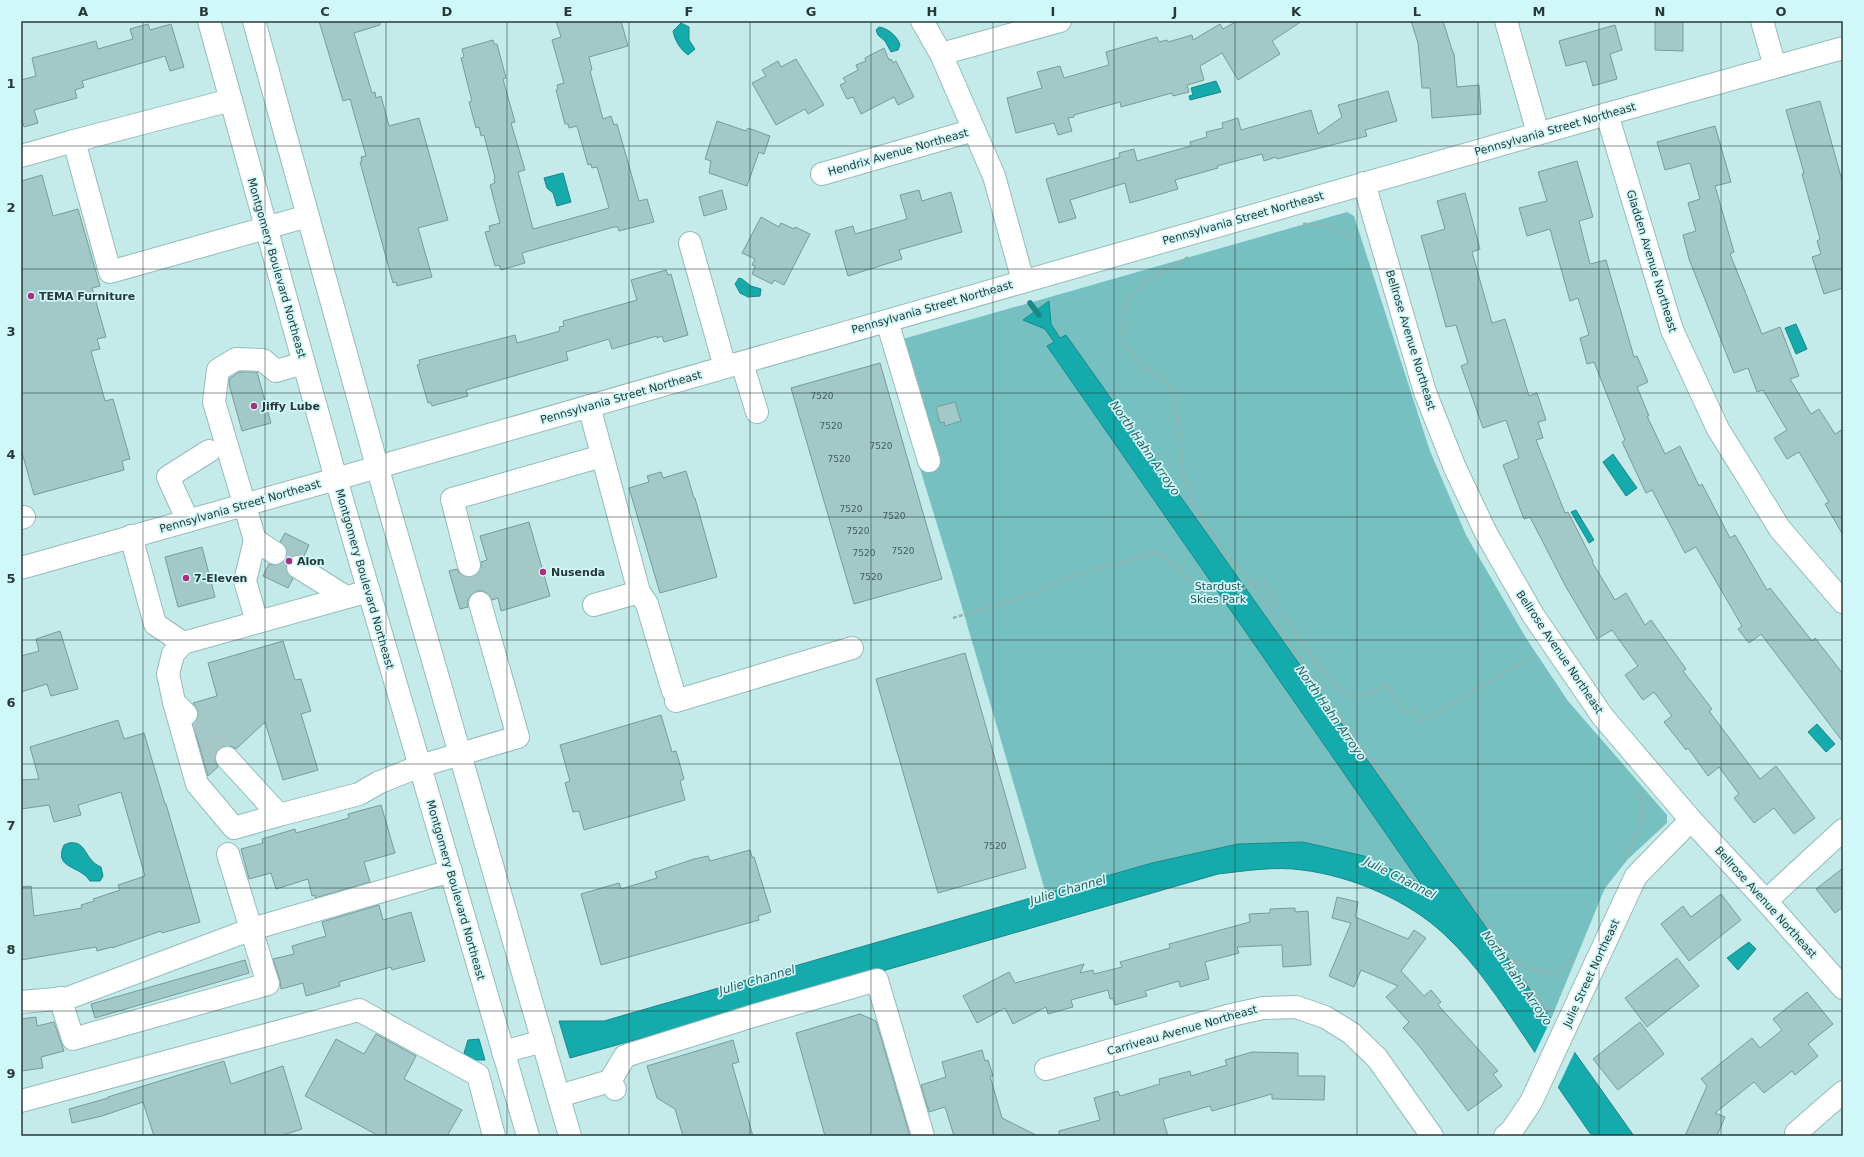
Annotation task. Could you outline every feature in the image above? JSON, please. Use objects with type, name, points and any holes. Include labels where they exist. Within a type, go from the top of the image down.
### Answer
[{"type":"street","name":"Montgomery Boulevard Northeast","points":[[209,21],[336,479],[528,1136]]},
{"type":"street","points":[[254,21],[377,466],[570,1136]]},
{"type":"street","name":"Hendrix Avenue Northeast","points":[[922,21],[941,54],[994,176],[1023,281]]},
{"type":"street","points":[[941,54],[1060,21]]},
{"type":"street","points":[[1506,21],[1538,133]]},
{"type":"street","points":[[1762,21],[1775,67]]},
{"type":"street","name":"Pennsylvania Street Northeast","points":[[21,568],[734,365],[1538,133],[1843,48]]},
{"type":"street","points":[[21,156],[231,100]]},
{"type":"street","name":"Gladden Avenue Northeast","points":[[1607,114],[1672,330],[1718,429],[1780,529],[1843,602]]},
{"type":"street","name":"Hendrix Avenue Northeast","points":[[822,174],[974,130]]},
{"type":"street","points":[[74,141],[110,272],[267,229],[308,216]]},
{"type":"street","name":"Bellrose Avenue Northeast","points":[[1364,183],[1425,392],[1455,468],[1486,533],[1533,615],[1603,717],[1691,820],[1766,901],[1843,988]]},
{"type":"street","points":[[690,242],[734,365],[756,412]]},
{"type":"street","points":[[887,320],[929,461]]},
{"type":"street","points":[[256,622],[245,581],[255,540],[214,402],[218,370],[236,359],[263,360],[276,371],[304,363]]},
{"type":"street","points":[[588,406],[640,592],[647,604],[674,696],[852,648]]},
{"type":"street","points":[[188,521],[168,477],[209,451]]},
{"type":"street","points":[[470,565],[452,499],[602,456]]},
{"type":"street","points":[[131,536],[155,624],[183,643]]},
{"type":"street","points":[[255,540],[275,553]]},
{"type":"street","points":[[298,567],[346,597]]},
{"type":"street","points":[[369,591],[183,643],[173,654],[168,674],[180,708],[197,784],[234,828],[359,794],[378,783],[420,766],[518,737],[480,603]]},
{"type":"street","points":[[594,605],[640,592]]},
{"type":"street","points":[[227,758],[279,815]]},
{"type":"street","name":"Julie Street Northeast","points":[[1505,1136],[1512,1130],[1531,1102],[1563,1016],[1636,876],[1691,820]]},
{"type":"street","points":[[1766,901],[1843,830]]},
{"type":"street","points":[[60,998],[73,1039],[268,984],[228,854]]},
{"type":"street","points":[[21,1002],[68,998],[252,929],[451,871]]},
{"type":"street","points":[[559,1096],[613,1085],[625,1056],[756,1015],[877,980],[923,1136]]},
{"type":"street","name":"Carriveau Avenue Northeast","points":[[1046,1069],[1228,1016],[1263,1008],[1296,1007],[1325,1017],[1351,1033],[1377,1058],[1432,1136]]},
{"type":"street","points":[[21,1102],[359,1010],[478,1075],[494,1136]]},
{"type":"street","points":[[503,1052],[543,1041]]},
{"type":"street","points":[[1796,1134],[1843,1092]]},
{"type":"path","points":[[1297,225],[1304,223],[1321,225],[1340,231],[1366,244]]},
{"type":"path","points":[[1193,256],[1167,269],[1140,286],[1132,294],[1125,308],[1123,330],[1125,343],[1144,368],[1160,376],[1175,397],[1184,476],[1196,508],[1223,550],[1253,582],[1294,651],[1546,1008],[1563,1016]]},
{"type":"path","points":[[953,618],[1041,591],[1055,581],[1155,553],[1168,558],[1180,568],[1206,598],[1221,605],[1253,582],[1260,579],[1264,581],[1275,601],[1305,646],[1342,691],[1351,696],[1372,694],[1387,684],[1402,710],[1408,711],[1414,708],[1421,722],[1539,653]]},
{"type":"green space","name":"Stardust Skies Park","points":[[1347,212],[1354,216],[1430,451],[1466,535],[1526,638],[1568,701],[1667,815],[1667,823],[1628,859],[1605,888],[1551,1019],[1520,976],[1421,884],[1364,856],[1303,842],[1238,844],[1152,863],[1046,894],[952,573],[882,345]]},
{"type":"water","points":[[681,23],[689,27],[689,40],[695,49],[688,55],[678,44],[673,31]]},
{"type":"water","points":[[879,27],[886,29],[895,36],[900,45],[898,50],[891,52],[885,41],[878,35],[876,30]]},
{"type":"water","points":[[1216,81],[1221,92],[1190,100],[1189,96],[1193,95],[1191,88]]},
{"type":"water","points":[[563,173],[571,202],[557,206],[553,193],[547,188],[544,178]]},
{"type":"water","points":[[739,278],[751,286],[761,289],[760,296],[748,297],[740,293],[735,284]]},
{"type":"water","name":"Julie Channel","points":[[1049,301],[1051,324],[1060,338],[1066,335],[1634,1136],[1592,1136],[1488,984],[1457,947],[1432,923],[1398,901],[1360,884],[1321,873],[1292,869],[1260,869],[1218,874],[886,970],[570,1058],[559,1021],[604,1021],[1152,863],[1238,844],[1303,842],[1364,856],[1421,884],[1047,346],[1054,342],[1045,329],[1023,320]]},
{"type":"water","points":[[1796,324],[1807,349],[1796,354],[1785,328]]},
{"type":"water","points":[[1613,454],[1637,488],[1626,496],[1603,462]]},
{"type":"water","points":[[1576,510],[1594,540],[1589,543],[1571,512]]},
{"type":"water","points":[[1817,724],[1835,744],[1826,752],[1808,732]]},
{"type":"water","points":[[69,843],[79,844],[83,847],[91,860],[101,867],[103,876],[100,881],[90,881],[86,876],[65,863],[62,858],[62,853],[64,845]]},
{"type":"water","points":[[1749,942],[1756,949],[1738,970],[1727,958]]},
{"type":"water","points":[[479,1039],[485,1060],[474,1060],[464,1053],[468,1040]]},
{"type":"pier","points":[[1552,1017],[1576,1049],[1557,1089],[1534,1055]]},
{"type":"building","points":[[319,21],[380,21],[380,25],[354,33],[372,93],[375,92],[376,98],[381,96],[389,126],[419,118],[448,220],[418,228],[432,277],[397,286],[396,282],[393,283],[360,162],[362,161],[361,157],[366,156],[350,99],[343,101]]},
{"type":"building","points":[[556,21],[621,21],[628,46],[589,57],[592,70],[590,71],[603,119],[611,116],[614,125],[617,124],[639,201],[647,199],[654,222],[619,231],[618,227],[614,227],[522,253],[525,263],[501,270],[499,265],[495,266],[485,232],[490,231],[489,226],[500,223],[490,185],[495,183],[495,178],[484,135],[481,136],[479,127],[476,128],[469,102],[472,101],[461,58],[464,57],[462,49],[493,40],[494,44],[497,44],[506,78],[503,79],[515,122],[511,123],[525,170],[518,172],[533,229],[609,208],[597,167],[592,168],[591,164],[588,165],[577,126],[569,128],[568,124],[565,124],[556,90],[558,89],[557,85],[564,83],[552,40],[561,37]]},
{"type":"building","points":[[1237,21],[1302,21],[1272,41],[1280,54],[1238,80],[1222,53],[1200,66],[1204,80],[1187,85],[1189,92],[1173,96],[1172,93],[1121,107],[1120,102],[1074,115],[1074,117],[1068,118],[1072,131],[1058,135],[1054,123],[1016,133],[1007,98],[1042,88],[1037,72],[1060,66],[1064,78],[1109,65],[1106,52],[1157,37],[1159,42],[1167,40],[1168,42],[1192,35],[1193,40],[1220,24],[1223,29]]},
{"type":"building","points":[[1411,21],[1443,21],[1454,53],[1457,87],[1479,85],[1481,114],[1432,118],[1430,88],[1422,88],[1418,43]]},
{"type":"building","points":[[1655,21],[1683,21],[1683,51],[1655,50]]},
{"type":"building","points":[[148,24],[150,30],[171,24],[184,67],[170,71],[165,56],[82,81],[84,87],[75,90],[77,98],[34,110],[38,123],[24,127],[21,116],[21,80],[36,76],[32,58],[96,41],[98,49],[133,39],[130,29]]},
{"type":"building","points":[[1615,25],[1622,50],[1610,54],[1617,79],[1593,86],[1586,61],[1566,66],[1559,41]]},
{"type":"building","points":[[884,48],[889,60],[891,59],[893,63],[896,61],[914,97],[898,105],[894,97],[861,114],[853,97],[847,99],[840,85],[846,82],[843,78],[858,70],[856,65],[866,61],[865,58]]},
{"type":"building","points":[[796,59],[824,105],[808,114],[805,109],[776,125],[752,83],[766,76],[762,70],[778,61],[781,67]]},
{"type":"building","points":[[1388,91],[1397,121],[1365,130],[1367,136],[1277,159],[1276,157],[1264,161],[1262,154],[1217,166],[1218,168],[1175,180],[1178,189],[1130,203],[1125,183],[1070,200],[1076,218],[1059,223],[1046,179],[1120,157],[1119,153],[1134,149],[1137,161],[1191,146],[1190,142],[1207,137],[1206,132],[1223,128],[1222,123],[1238,118],[1241,130],[1311,110],[1318,134],[1342,117],[1338,105]]},
{"type":"building","points":[[1820,101],[1843,184],[1843,288],[1824,294],[1812,257],[1821,254],[1817,241],[1820,239],[1802,174],[1804,173],[1786,110]]},
{"type":"building","points":[[717,121],[746,131],[748,128],[770,136],[764,154],[759,152],[747,186],[709,173],[711,161],[705,159]]},
{"type":"building","points":[[1715,126],[1731,182],[1715,186],[1734,252],[1730,254],[1762,334],[1780,327],[1799,376],[1790,379],[1811,414],[1819,409],[1835,434],[1843,429],[1843,535],[1825,504],[1829,502],[1799,452],[1787,459],[1774,438],[1787,430],[1763,390],[1757,392],[1748,368],[1734,373],[1689,259],[1683,235],[1696,231],[1688,203],[1700,199],[1690,163],[1665,170],[1657,142]]},
{"type":"building","points":[[1577,161],[1593,217],[1579,221],[1590,264],[1606,260],[1634,357],[1637,356],[1648,382],[1637,387],[1649,416],[1647,416],[1665,454],[1680,446],[1699,486],[1702,484],[1730,538],[1735,535],[1767,590],[1770,588],[1812,641],[1815,638],[1843,674],[1843,742],[1761,634],[1749,643],[1738,629],[1742,626],[1696,547],[1685,553],[1652,490],[1646,493],[1622,442],[1625,440],[1594,362],[1587,364],[1580,338],[1589,335],[1578,298],[1570,301],[1550,229],[1527,236],[1519,208],[1547,201],[1538,172]]},
{"type":"building","points":[[42,175],[53,216],[78,209],[100,286],[92,288],[106,337],[97,339],[100,349],[91,351],[105,401],[113,399],[130,459],[122,461],[124,470],[34,495],[21,449],[21,181]]},
{"type":"building","points":[[722,190],[727,209],[704,216],[699,197]]},
{"type":"building","points":[[919,190],[922,201],[951,192],[962,232],[899,250],[902,259],[848,276],[835,231],[853,226],[855,234],[907,219],[900,195]]},
{"type":"building","points":[[1465,193],[1480,249],[1472,252],[1492,323],[1505,319],[1529,396],[1537,393],[1546,420],[1538,422],[1543,438],[1536,440],[1565,513],[1568,512],[1593,561],[1592,562],[1615,600],[1626,593],[1645,625],[1651,620],[1686,669],[1683,671],[1712,709],[1709,711],[1760,779],[1776,766],[1815,818],[1794,834],[1774,808],[1754,823],[1734,798],[1739,794],[1719,767],[1708,776],[1688,748],[1686,750],[1664,722],[1672,716],[1654,692],[1643,700],[1625,675],[1638,666],[1612,630],[1597,639],[1566,587],[1530,517],[1524,519],[1503,465],[1519,458],[1506,420],[1483,428],[1461,366],[1468,363],[1456,325],[1446,327],[1421,236],[1445,229],[1437,201]]},
{"type":"building","points":[[761,217],[779,227],[781,223],[794,229],[795,227],[810,234],[784,285],[774,280],[772,284],[752,274],[755,266],[752,265],[755,259],[742,253]]},
{"type":"building","points":[[666,270],[668,275],[671,274],[688,335],[664,342],[662,336],[657,338],[657,336],[612,349],[609,339],[566,352],[568,360],[466,390],[468,396],[432,406],[430,402],[428,403],[417,365],[420,364],[419,360],[515,335],[517,343],[560,331],[559,327],[564,326],[563,321],[637,300],[631,280]]},
{"type":"building","points":[[880,363],[942,579],[854,604],[791,388]]},
{"type":"building","points":[[239,372],[257,372],[271,423],[242,431],[229,384],[230,378]]},
{"type":"building","points":[[955,402],[961,421],[945,426],[944,422],[940,423],[936,407]]},
{"type":"building","points":[[686,471],[717,577],[660,593],[629,488],[649,482],[647,476],[661,472],[663,478]]},
{"type":"building","points":[[529,522],[550,596],[501,611],[498,598],[492,600],[488,594],[483,591],[477,591],[471,595],[468,600],[468,607],[460,609],[449,571],[457,569],[460,574],[466,577],[472,577],[477,574],[481,569],[481,562],[487,560],[480,536]]},
{"type":"building","points":[[285,533],[309,545],[304,556],[292,556],[287,561],[287,572],[293,578],[288,588],[263,576],[269,564],[280,564],[286,559],[286,548],[280,542]]},
{"type":"building","points":[[202,547],[215,597],[178,607],[165,557]]},
{"type":"building","points":[[60,631],[78,689],[51,696],[47,684],[21,692],[21,656],[39,651],[36,639]]},
{"type":"building","points":[[283,641],[295,680],[301,679],[311,711],[301,714],[318,770],[283,780],[265,722],[236,749],[231,746],[225,746],[218,749],[215,754],[215,760],[218,767],[208,776],[193,724],[198,718],[198,711],[193,703],[217,696],[208,663]]},
{"type":"building","points":[[965,653],[1026,868],[938,893],[876,679]]},
{"type":"building","points":[[661,715],[672,752],[676,751],[684,779],[680,781],[685,800],[584,830],[579,811],[573,812],[565,783],[570,781],[560,745]]},
{"type":"building","points":[[118,720],[124,739],[144,733],[200,922],[162,933],[161,931],[112,948],[97,951],[96,947],[21,960],[21,887],[31,886],[34,916],[82,908],[81,905],[94,901],[93,899],[120,890],[118,885],[145,876],[121,792],[78,805],[81,815],[54,822],[49,805],[21,809],[21,780],[39,779],[30,747]]},
{"type":"building","points":[[381,805],[395,853],[364,862],[370,882],[315,898],[315,895],[312,896],[308,879],[276,889],[271,873],[249,879],[241,849],[263,843],[262,839],[295,829],[296,833],[349,818],[348,814]]},
{"type":"building","points":[[750,850],[752,857],[754,857],[771,912],[758,916],[759,920],[601,965],[581,894],[619,883],[621,889],[657,878],[655,872],[694,859],[708,856],[710,861]]},
{"type":"building","points":[[1843,868],[1843,907],[1835,913],[1816,889]]},
{"type":"building","points":[[1721,894],[1741,920],[1689,961],[1661,924],[1683,906],[1691,917]]},
{"type":"building","points":[[1337,897],[1358,902],[1355,917],[1408,939],[1414,930],[1426,938],[1401,971],[1424,996],[1431,990],[1441,1002],[1438,1005],[1498,1071],[1493,1074],[1502,1086],[1468,1111],[1420,1047],[1403,1028],[1409,1022],[1386,997],[1398,986],[1361,970],[1354,987],[1329,976],[1351,923],[1332,918]]},
{"type":"building","points":[[379,905],[383,920],[411,912],[425,961],[392,970],[391,967],[339,982],[340,986],[306,996],[303,983],[281,989],[280,980],[273,959],[294,954],[292,946],[326,936],[322,922]]},
{"type":"building","points":[[1295,908],[1295,912],[1308,911],[1311,965],[1283,967],[1282,945],[1237,947],[1239,953],[1205,962],[1209,979],[1180,987],[1179,981],[1145,991],[1147,996],[1115,1005],[1113,998],[1110,999],[1108,990],[1071,1000],[1073,1007],[1048,1014],[1046,1007],[1013,1024],[1005,1008],[977,1023],[963,996],[1009,972],[1015,983],[1084,964],[1080,973],[1093,970],[1094,974],[1122,967],[1120,962],[1170,948],[1169,944],[1250,922],[1249,914],[1270,913],[1270,909]]},
{"type":"building","points":[[1677,958],[1699,986],[1647,1027],[1625,998]]},
{"type":"building","points":[[245,960],[249,973],[95,1018],[91,1004]]},
{"type":"building","points":[[1807,992],[1833,1024],[1808,1044],[1818,1056],[1795,1075],[1792,1071],[1764,1093],[1754,1082],[1715,1113],[1725,1117],[1717,1136],[1685,1136],[1707,1086],[1701,1079],[1752,1038],[1760,1048],[1782,1030],[1773,1019]]},
{"type":"building","points":[[860,1014],[876,1021],[910,1136],[825,1136],[796,1033]]},
{"type":"building","points":[[36,1017],[37,1026],[54,1022],[64,1051],[41,1057],[43,1068],[21,1071],[21,1019]]},
{"type":"building","points":[[1640,1022],[1664,1054],[1618,1090],[1593,1059]]},
{"type":"building","points":[[376,1034],[416,1056],[404,1079],[462,1110],[447,1136],[379,1136],[305,1096],[336,1039],[364,1054]]},
{"type":"building","points":[[733,1040],[739,1062],[732,1064],[753,1136],[683,1136],[675,1109],[657,1098],[647,1066]]},
{"type":"building","points":[[982,1050],[985,1061],[988,1060],[993,1076],[990,1076],[1002,1118],[1038,1136],[954,1136],[945,1107],[929,1112],[921,1085],[946,1077],[942,1062]]},
{"type":"building","points":[[1252,1052],[1298,1053],[1298,1076],[1325,1076],[1324,1100],[1272,1099],[1272,1094],[1212,1111],[1210,1106],[1163,1119],[1168,1136],[1059,1136],[1059,1131],[1100,1120],[1094,1098],[1118,1091],[1120,1096],[1160,1084],[1159,1079],[1190,1071],[1191,1076],[1227,1065],[1225,1060]]},
{"type":"building","points":[[224,1061],[231,1084],[283,1066],[302,1129],[280,1136],[154,1136],[143,1102],[102,1116],[72,1123],[69,1109]]},
{"type":"waterway","name":"North Hahn Arroyo","points":[[1030,303],[1039,315]]},
{"type":"tunnel","points":[[275,553],[298,567]]},
{"type":"tunnel","points":[[469,565],[480,603]]},
{"type":"tunnel","points":[[186,714],[227,758]]},
{"type":"place","name":"TEMA Furniture","points":[[31,296]]},
{"type":"place","name":"Jiffy Lube","points":[[254,406]]},
{"type":"place","name":"Alon","points":[[289,561]]},
{"type":"place","name":"Nusenda","points":[[543,572]]},
{"type":"place","name":"7-Eleven","points":[[186,578]]}]
